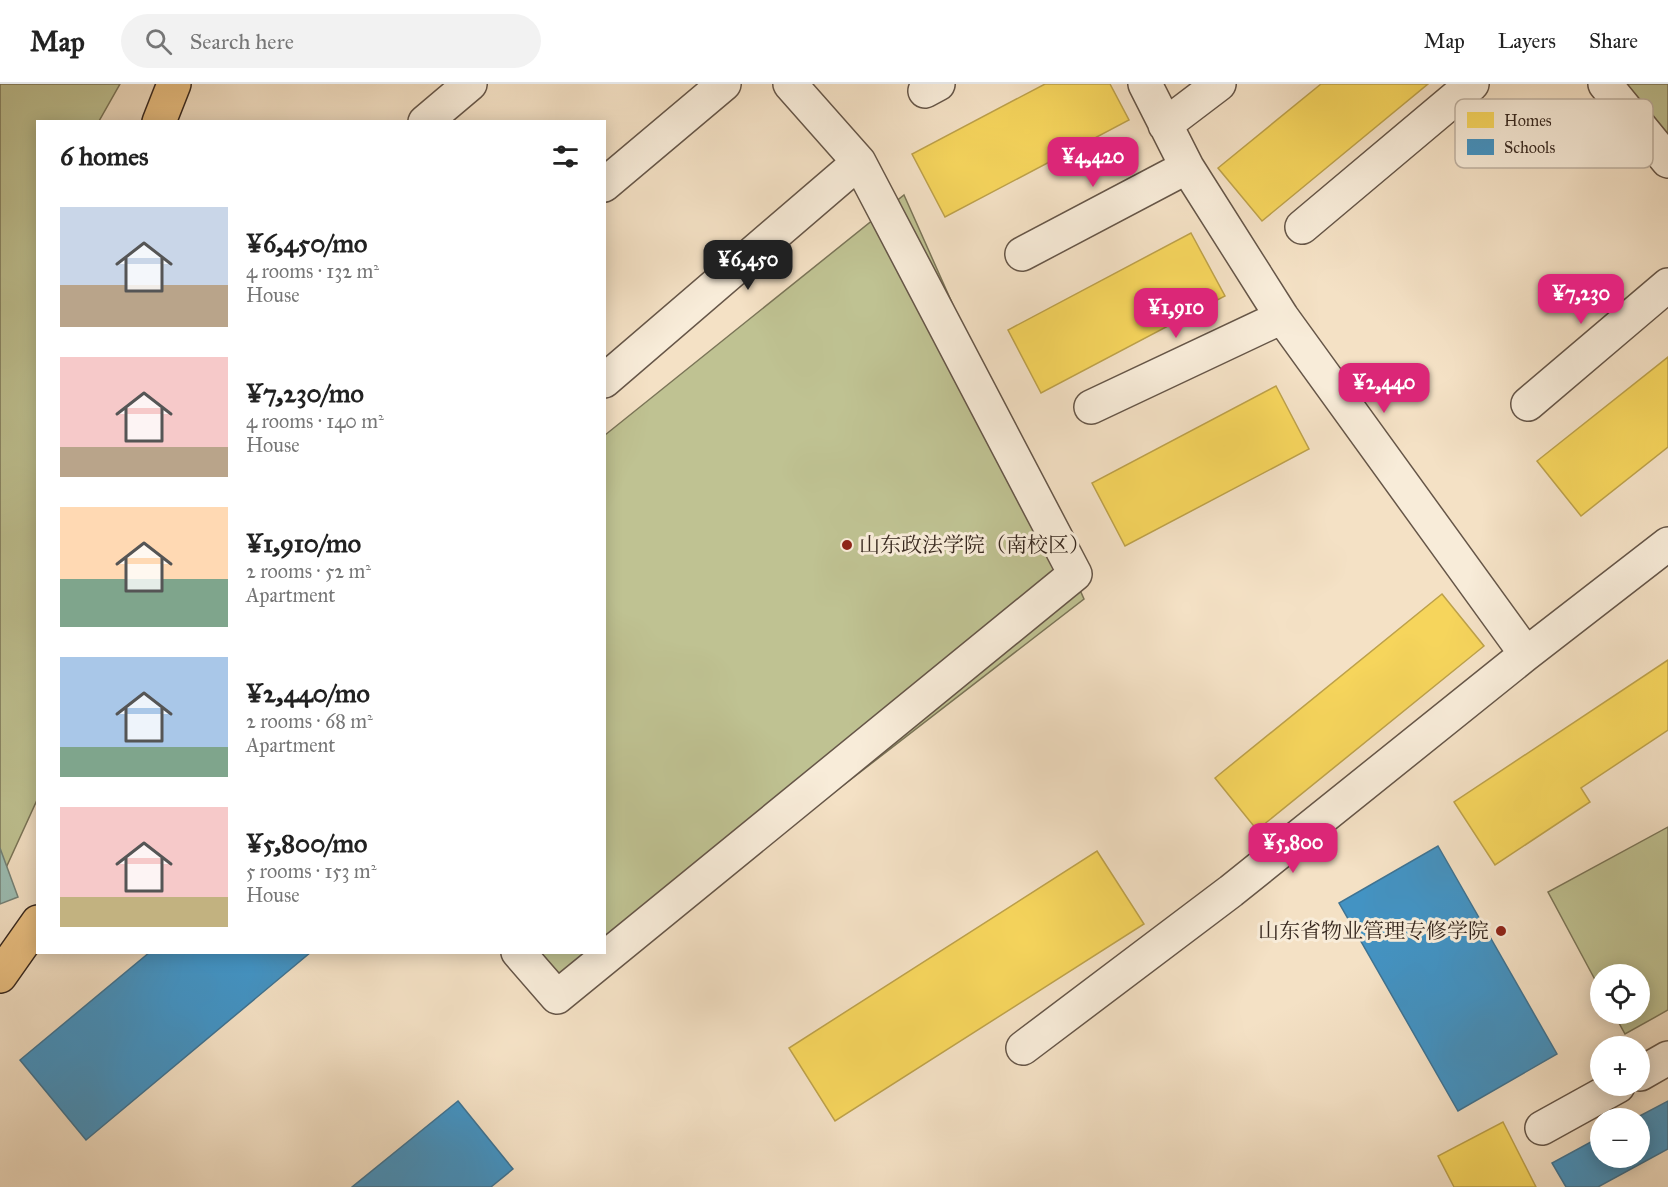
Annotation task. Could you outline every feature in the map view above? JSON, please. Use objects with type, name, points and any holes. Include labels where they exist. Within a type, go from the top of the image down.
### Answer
[{"type":"main road","points":[[160,120],[174,84]]},
{"type":"main road","points":[[0,976],[36,925]]},
{"type":"street","points":[[427,120],[470,84]]},
{"type":"street","points":[[606,183],[724,84]]},
{"type":"street","points":[[520,954],[557,997],[1075,574],[859,162],[790,84]]},
{"type":"street","points":[[1145,84],[1187,167],[1282,317],[1526,654]]},
{"type":"street","points":[[1165,125],[1219,84]]},
{"type":"street","points":[[1302,226],[1472,84]]},
{"type":"street","points":[[1605,84],[1617,99]]},
{"type":"street","points":[[1653,143],[1668,161]]},
{"type":"street","points":[[606,379],[859,162]]},
{"type":"street","points":[[1022,254],[1187,167]]},
{"type":"street","points":[[1528,404],[1668,285]]},
{"type":"street","points":[[1091,407],[1282,317]]},
{"type":"street","points":[[1023,1048],[1231,891],[1526,654],[1668,544]]},
{"type":"street","points":[[1650,1068],[1668,1058]]},
{"type":"street","points":[[1542,1128],[1600,1096]]},
{"type":"green space","points":[[0,84],[120,84],[100,120],[36,120],[36,802],[0,881]]},
{"type":"green space","points":[[1622,84],[1668,84],[1668,144],[1653,124],[1653,99],[1634,99]]},
{"type":"green space","points":[[904,195],[1084,599],[554,1009],[503,954],[606,954],[606,434]]},
{"type":"green space","points":[[1668,827],[1668,1010],[1650,1020],[1650,964],[1590,964],[1590,970],[1548,892]]},
{"type":"green space","points":[[1620,1024],[1643,1024],[1625,1034]]},
{"type":"water","points":[[0,848],[18,897],[0,904]]},
{"type":"building: Homes","points":[[1045,84],[1110,84],[1129,120],[945,217],[912,154]]},
{"type":"building: Homes","points":[[1321,84],[1428,84],[1262,221],[1218,168]]},
{"type":"building: Homes","points":[[1191,233],[1225,296],[1041,393],[1008,330]]},
{"type":"building: Homes","points":[[1668,357],[1668,447],[1581,516],[1537,461]]},
{"type":"building: Homes","points":[[1276,386],[1309,449],[1125,546],[1092,483]]},
{"type":"building: Homes","points":[[1442,594],[1484,646],[1257,830],[1215,778]]},
{"type":"building: Homes","points":[[1668,660],[1668,730],[1581,788],[1590,802],[1495,865],[1454,802]]},
{"type":"building: Homes","points":[[1097,851],[1144,924],[835,1121],[789,1048]]},
{"type":"building: Homes","points":[[1503,1122],[1536,1187],[1454,1187],[1438,1156]]},
{"type":"building: Schools","points":[[1438,846],[1557,1054],[1458,1111],[1339,903]]},
{"type":"building: Schools","points":[[148,954],[309,954],[86,1140],[20,1060]]},
{"type":"building: Schools","points":[[458,1101],[513,1169],[491,1187],[352,1187]]},
{"type":"building: Schools","points":[[1668,1101],[1668,1149],[1650,1159],[1650,1111]]},
{"type":"building: Schools","points":[[1590,1142],[1590,1168],[1633,1168],[1598,1187],[1566,1187],[1552,1163]]},
{"type":"place","name":"山东政法学院（南校区）","points":[[847,545]]},
{"type":"place","name":"山东省物业管理专修学院","points":[[1501,931]]}]
